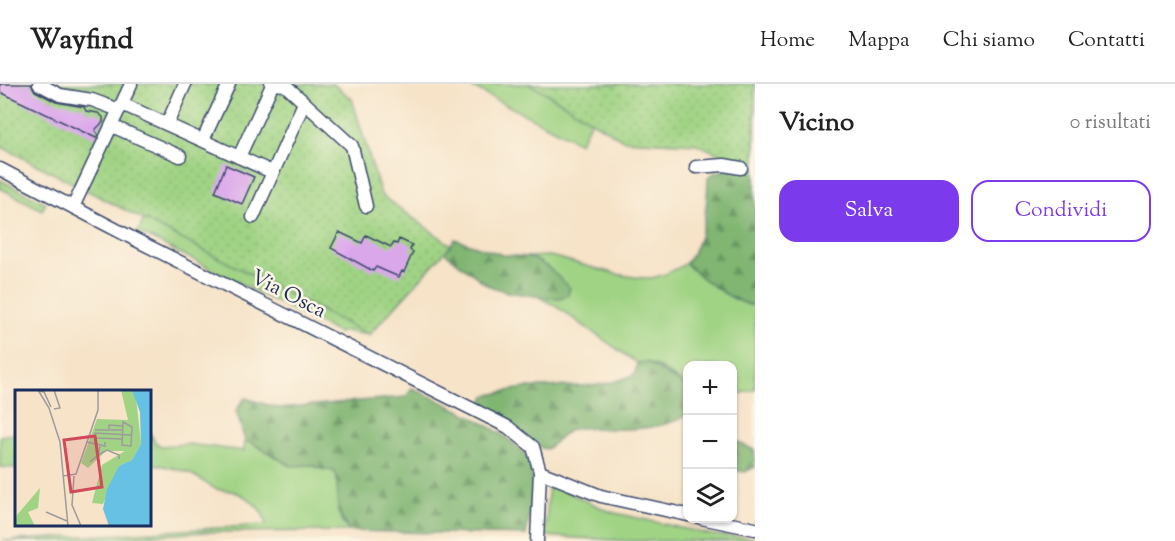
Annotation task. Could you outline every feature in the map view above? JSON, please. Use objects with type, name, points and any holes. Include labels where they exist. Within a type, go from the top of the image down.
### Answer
[{"type":"street","points":[[39,84],[60,95],[121,107],[167,124],[272,172]]},
{"type":"street","points":[[73,207],[131,84]]},
{"type":"street","points":[[167,124],[184,84]]},
{"type":"street","points":[[203,140],[229,84]]},
{"type":"street","points":[[239,157],[278,84],[352,146],[366,206]]},
{"type":"street","points":[[253,217],[304,104]]},
{"type":"street","points":[[112,126],[180,156]]},
{"type":"street","points":[[696,167],[724,165],[741,168]]},
{"type":"street","name":"Via Osca","points":[[0,169],[508,427],[532,447],[540,472],[537,541]]},
{"type":"street","points":[[540,472],[601,496],[683,514]]},
{"type":"street","points":[[723,523],[755,529]]},
{"type":"green space","points":[[0,84],[333,84],[352,99],[381,195],[451,245],[369,335],[0,146]]},
{"type":"green space","points":[[473,84],[539,84],[595,113],[580,143],[471,87]]},
{"type":"green space","points":[[528,84],[755,84],[755,170],[697,144],[623,140]]},
{"type":"green space","points":[[755,162],[755,305],[747,304],[718,289],[686,263],[701,234],[706,212],[708,178],[714,173]]},
{"type":"green space","points":[[0,180],[46,203],[42,210],[0,188]]},
{"type":"green space","points":[[144,219],[369,335],[345,331],[338,333],[138,232]]},
{"type":"green space","points":[[455,239],[503,255],[536,260],[549,268],[570,288],[568,295],[551,298],[507,292],[487,285],[444,252]]},
{"type":"green space","points":[[549,256],[618,274],[646,278],[664,274],[686,263],[715,287],[749,305],[755,305],[755,390],[737,394],[737,361],[683,361],[683,384],[657,366],[637,363],[554,305],[535,295],[560,298],[527,257]]},
{"type":"green space","points":[[647,362],[683,384],[683,417],[670,423],[649,427],[573,429],[547,449],[542,448],[480,406],[485,396],[516,389],[598,385],[623,379],[635,374],[637,363]]},
{"type":"green space","points":[[412,388],[479,420],[497,431],[525,454],[530,465],[532,482],[526,535],[349,531],[338,512],[337,476],[334,471],[312,465],[291,466],[245,441],[236,411],[245,398],[278,408],[406,397]]},
{"type":"green space","points":[[15,434],[15,468],[0,467],[0,436]]},
{"type":"green space","points":[[152,437],[161,446],[187,444],[244,451],[245,441],[291,466],[312,465],[334,471],[337,476],[342,522],[349,531],[206,532],[65,541],[2,541],[266,525],[258,508],[243,495],[216,489],[187,472],[152,463]]},
{"type":"green space","points":[[737,442],[754,450],[755,467],[745,472],[737,471]]},
{"type":"green space","points":[[549,484],[611,512],[712,535],[755,538],[755,541],[630,541],[545,536]]},
{"type":"building","points":[[0,84],[31,84],[35,91],[56,102],[84,107],[86,111],[98,113],[103,117],[103,122],[95,130],[98,135],[96,138],[0,92]]},
{"type":"building","points":[[226,165],[254,177],[242,204],[215,192]]},
{"type":"building","points":[[339,232],[362,243],[366,235],[391,247],[394,243],[397,244],[399,239],[412,245],[410,250],[413,252],[404,272],[402,271],[399,277],[376,267],[373,271],[331,248]]}]
